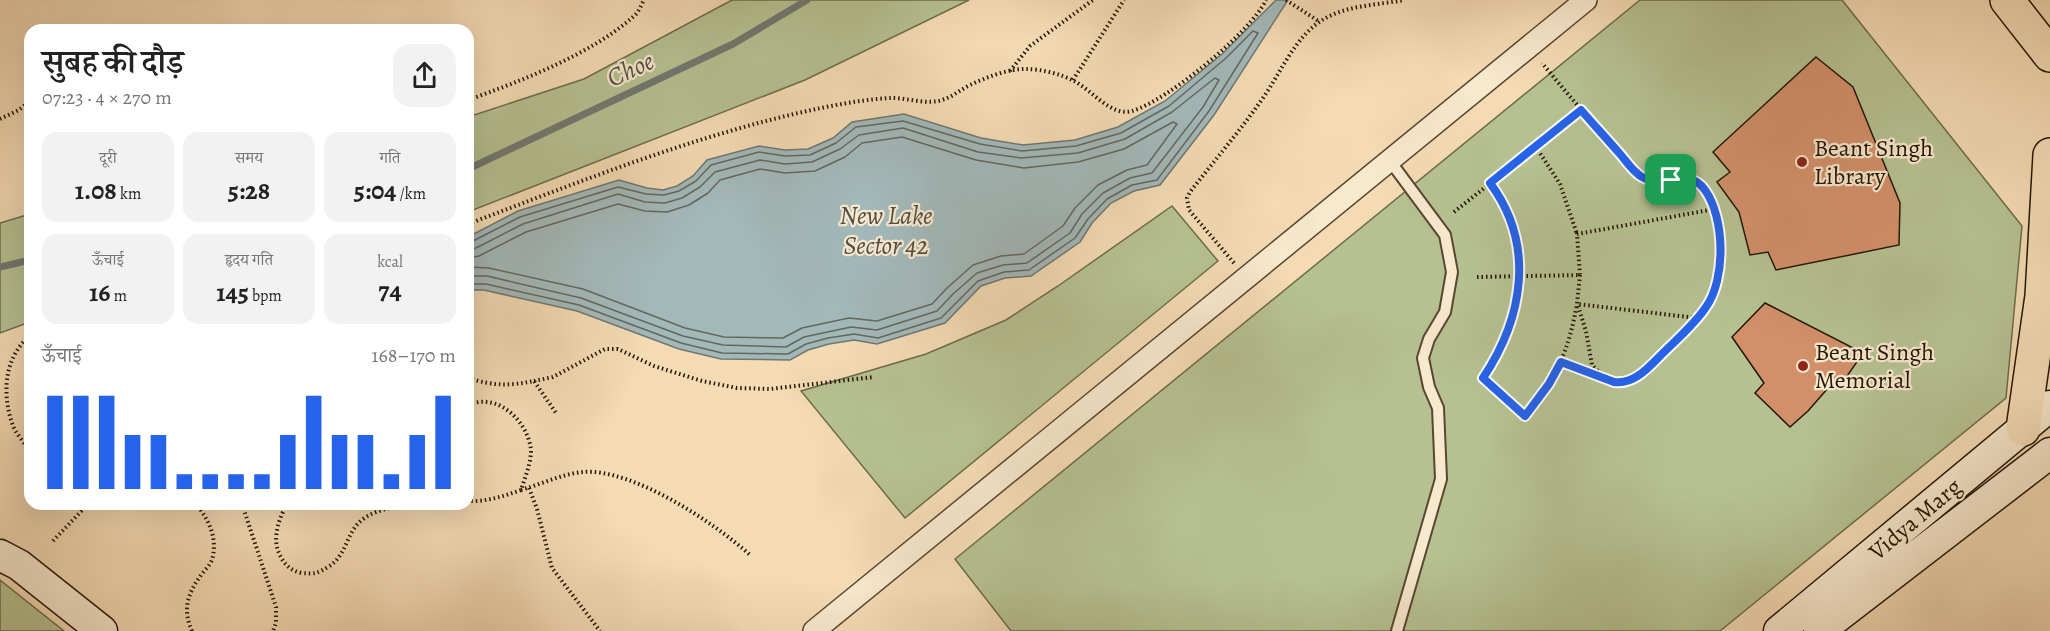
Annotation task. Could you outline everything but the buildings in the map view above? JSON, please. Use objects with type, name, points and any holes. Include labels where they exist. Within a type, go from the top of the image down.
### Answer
[{"type":"highway","points":[[2007,0],[2050,55]]},
{"type":"highway","points":[[2023,429],[2042,296],[2050,155]]},
{"type":"main road","name":"Vidya Marg","points":[[1779,631],[2050,406]]},
{"type":"main road","name":"Vidya Marg","points":[[1820,631],[2050,453]]},
{"type":"main road","points":[[0,555],[19,565],[102,631]]},
{"type":"street","points":[[814,631],[1586,0]]},
{"type":"lane","points":[[1390,161],[1445,236],[1452,272],[1445,312],[1430,339],[1423,358],[1429,387],[1438,408],[1441,480],[1397,631]]},
{"type":"path","points":[[474,98],[552,67],[600,41],[636,14],[644,0]]},
{"type":"path","points":[[1010,72],[1030,46],[1093,0]]},
{"type":"path","points":[[1073,80],[1124,0]]},
{"type":"path","points":[[474,222],[588,179],[766,120],[872,99],[941,101],[987,78],[1026,69],[1052,73],[1073,80],[1116,111],[1128,112],[1173,90],[1199,69],[1247,25],[1266,0]]},
{"type":"path","points":[[1286,0],[1320,22]]},
{"type":"path","points":[[1246,277],[1189,210],[1187,198],[1263,97],[1299,43],[1320,22],[1351,9],[1404,0]]},
{"type":"path","points":[[1530,48],[1641,177],[1658,182],[1682,178],[1696,180],[1706,190],[1715,209],[1720,242],[1719,274],[1715,291],[1707,307],[1650,366],[1629,382],[1614,382],[1561,362]]},
{"type":"path","points":[[0,119],[24,106]]},
{"type":"path","points":[[1454,212],[1581,110]]},
{"type":"path","points":[[1490,183],[1500,198],[1513,227],[1518,250],[1519,276],[1510,327],[1499,352],[1483,378],[1525,416],[1549,384],[1572,335],[1578,304],[1580,275],[1577,234],[1560,184],[1536,147]]},
{"type":"path","points":[[1577,234],[1715,209]]},
{"type":"path","points":[[1477,277],[1580,275]]},
{"type":"path","points":[[1578,304],[1697,318]]},
{"type":"path","points":[[1578,304],[1592,365],[1604,377]]},
{"type":"path","points":[[24,341],[10,361],[7,387],[13,425],[24,442]]},
{"type":"path","points":[[474,380],[510,386],[554,377],[605,349],[618,349],[654,366],[702,381],[738,388],[770,389],[874,377]]},
{"type":"path","points":[[534,381],[556,413]]},
{"type":"path","points":[[474,403],[487,402],[501,406],[519,420],[531,448],[521,490]]},
{"type":"path","points":[[474,501],[485,500],[584,472],[605,474],[638,484],[689,510],[732,538],[750,555]]},
{"type":"path","points":[[529,488],[537,509],[552,567],[600,631]]},
{"type":"path","points":[[53,541],[82,510]]},
{"type":"path","points":[[192,631],[187,609],[190,591],[211,561],[213,549],[209,521],[201,510]]},
{"type":"path","points":[[244,510],[276,607],[276,623],[273,631]]},
{"type":"path","points":[[284,510],[276,533],[277,549],[282,562],[296,572],[315,574],[338,561],[347,546],[350,533],[365,517],[382,510]]},
{"type":"green space","points":[[732,0],[969,0],[805,80],[474,210],[474,115],[584,79]]},
{"type":"green space","points":[[1640,0],[1842,0],[2022,226],[2006,398],[1720,631],[1011,631],[955,559]]},
{"type":"green space","points":[[1172,206],[1218,261],[905,518],[801,391],[926,354],[1006,320]]},
{"type":"green space","points":[[24,216],[24,324],[0,333],[0,223]]},
{"type":"green space","points":[[0,580],[64,631],[0,631]]},
{"type":"water","name":"New Lake Sector 42","points":[[1276,0],[1288,0],[1214,115],[1160,185],[1134,191],[1111,203],[1092,223],[1080,242],[1031,276],[1005,278],[981,286],[945,323],[877,344],[854,340],[829,344],[808,350],[790,360],[721,359],[679,349],[577,311],[484,290],[474,290],[474,234],[518,211],[619,180],[663,190],[677,186],[693,176],[707,160],[759,146],[785,150],[808,149],[833,138],[852,122],[904,114],[981,138],[1023,145],[1075,140],[1118,127],[1165,101],[1222,54]]},
{"type":"waterway","name":"Choe","points":[[474,166],[733,44],[807,0]]},
{"type":"waterway","name":"Choe","points":[[0,267],[24,261]]},
{"type":"place","name":"Beant Singh Library","points":[[1802,162]]},
{"type":"place","name":"Beant Singh Memorial","points":[[1803,366]]},
{"type":"route","points":[[1581,110],[1641,177],[1658,182],[1671,180],[1689,178],[1696,180],[1706,190],[1715,209],[1720,242],[1719,274],[1715,291],[1707,307],[1650,366],[1629,382],[1614,382],[1561,362],[1549,384],[1525,416],[1483,378],[1493,364],[1510,327],[1519,276],[1517,244],[1509,214],[1490,183],[1581,110]]}]
